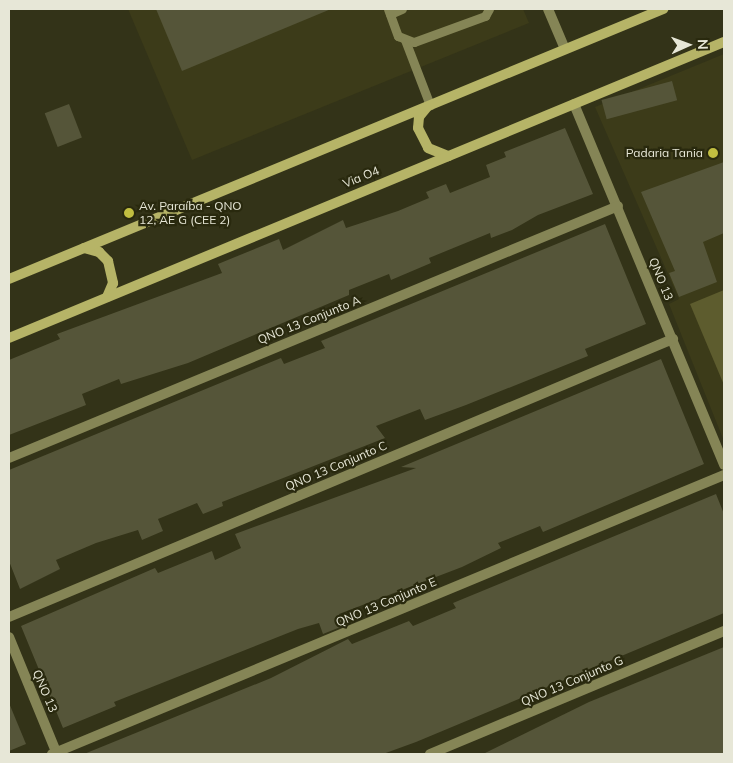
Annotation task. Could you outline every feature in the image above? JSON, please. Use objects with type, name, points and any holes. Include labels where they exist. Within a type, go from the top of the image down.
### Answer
[{"type":"main road","points":[[9,279],[662,9]]},
{"type":"main road","name":"Via O4","points":[[9,338],[724,42]]},
{"type":"main road","points":[[430,105],[419,117],[418,128],[428,148],[448,156]]},
{"type":"main road","points":[[84,248],[108,261],[113,283],[106,297]]},
{"type":"street","points":[[548,9],[565,49]]},
{"type":"street","name":"QNO 13","points":[[574,104],[724,465]]},
{"type":"street","name":"QNO 13 Conjunto A","points":[[9,458],[618,206]]},
{"type":"street","name":"QNO 13 Conjunto C","points":[[9,617],[672,339]]},
{"type":"street","name":"QNO 13 Conjunto E","points":[[55,754],[724,475]]},
{"type":"street","name":"QNO 13 Conjunto G","points":[[430,754],[724,631]]},
{"type":"street","name":"QNO 13","points":[[9,637],[55,754]]},
{"type":"lane","points":[[402,9],[388,11],[398,36],[414,42],[485,16],[489,9]]},
{"type":"lane","points":[[405,40],[430,105]]},
{"type":"shaded area","points":[[128,9],[523,9],[529,23],[192,160]]},
{"type":"shaded area","points":[[724,54],[724,441],[669,304],[679,299],[595,107]]},
{"type":"shaded area","points":[[724,290],[724,385],[690,304]]},
{"type":"building","points":[[156,9],[331,9],[182,71]]},
{"type":"building","points":[[672,81],[677,100],[607,119],[601,100]]},
{"type":"building","points":[[69,104],[82,138],[58,147],[45,113]]},
{"type":"building","points":[[565,128],[593,194],[538,215],[512,230],[491,238],[490,233],[429,258],[431,263],[391,280],[389,274],[349,290],[349,295],[188,363],[121,384],[119,379],[82,394],[86,405],[9,435],[9,360],[60,339],[57,334],[222,273],[218,264],[279,239],[283,250],[343,220],[346,228],[398,211],[429,198],[426,192],[446,184],[450,193],[490,177],[486,165],[506,157],[504,152]]},
{"type":"building","points":[[724,162],[724,233],[703,242],[717,282],[679,297],[669,273],[675,271],[641,192]]},
{"type":"building","points":[[605,224],[646,324],[585,349],[588,356],[466,405],[425,420],[420,409],[376,426],[385,438],[222,502],[223,506],[203,514],[197,503],[158,519],[163,531],[142,540],[138,530],[96,543],[56,560],[60,569],[20,589],[9,561],[9,470],[281,358],[284,364],[325,348],[321,341]]},
{"type":"building","points":[[661,359],[704,464],[543,532],[540,526],[498,543],[501,548],[462,567],[339,614],[343,626],[323,634],[319,623],[298,629],[114,702],[116,706],[63,728],[21,626],[155,568],[158,573],[212,551],[215,560],[241,548],[235,534],[416,468],[401,467]]},
{"type":"building","points":[[716,494],[724,514],[724,613],[416,742],[383,754],[84,754],[271,678],[348,639],[352,644],[409,621],[413,626],[456,608],[453,603]]},
{"type":"building","points":[[724,647],[724,754],[483,754],[589,702]]},
{"type":"building","points":[[9,703],[26,744],[9,751]]},
{"type":"place","name":"Padaria Tania","points":[[713,153]]},
{"type":"place","name":"Av. Paraíba - QNO 12, AE G (CEE 2)","points":[[129,213]]}]
